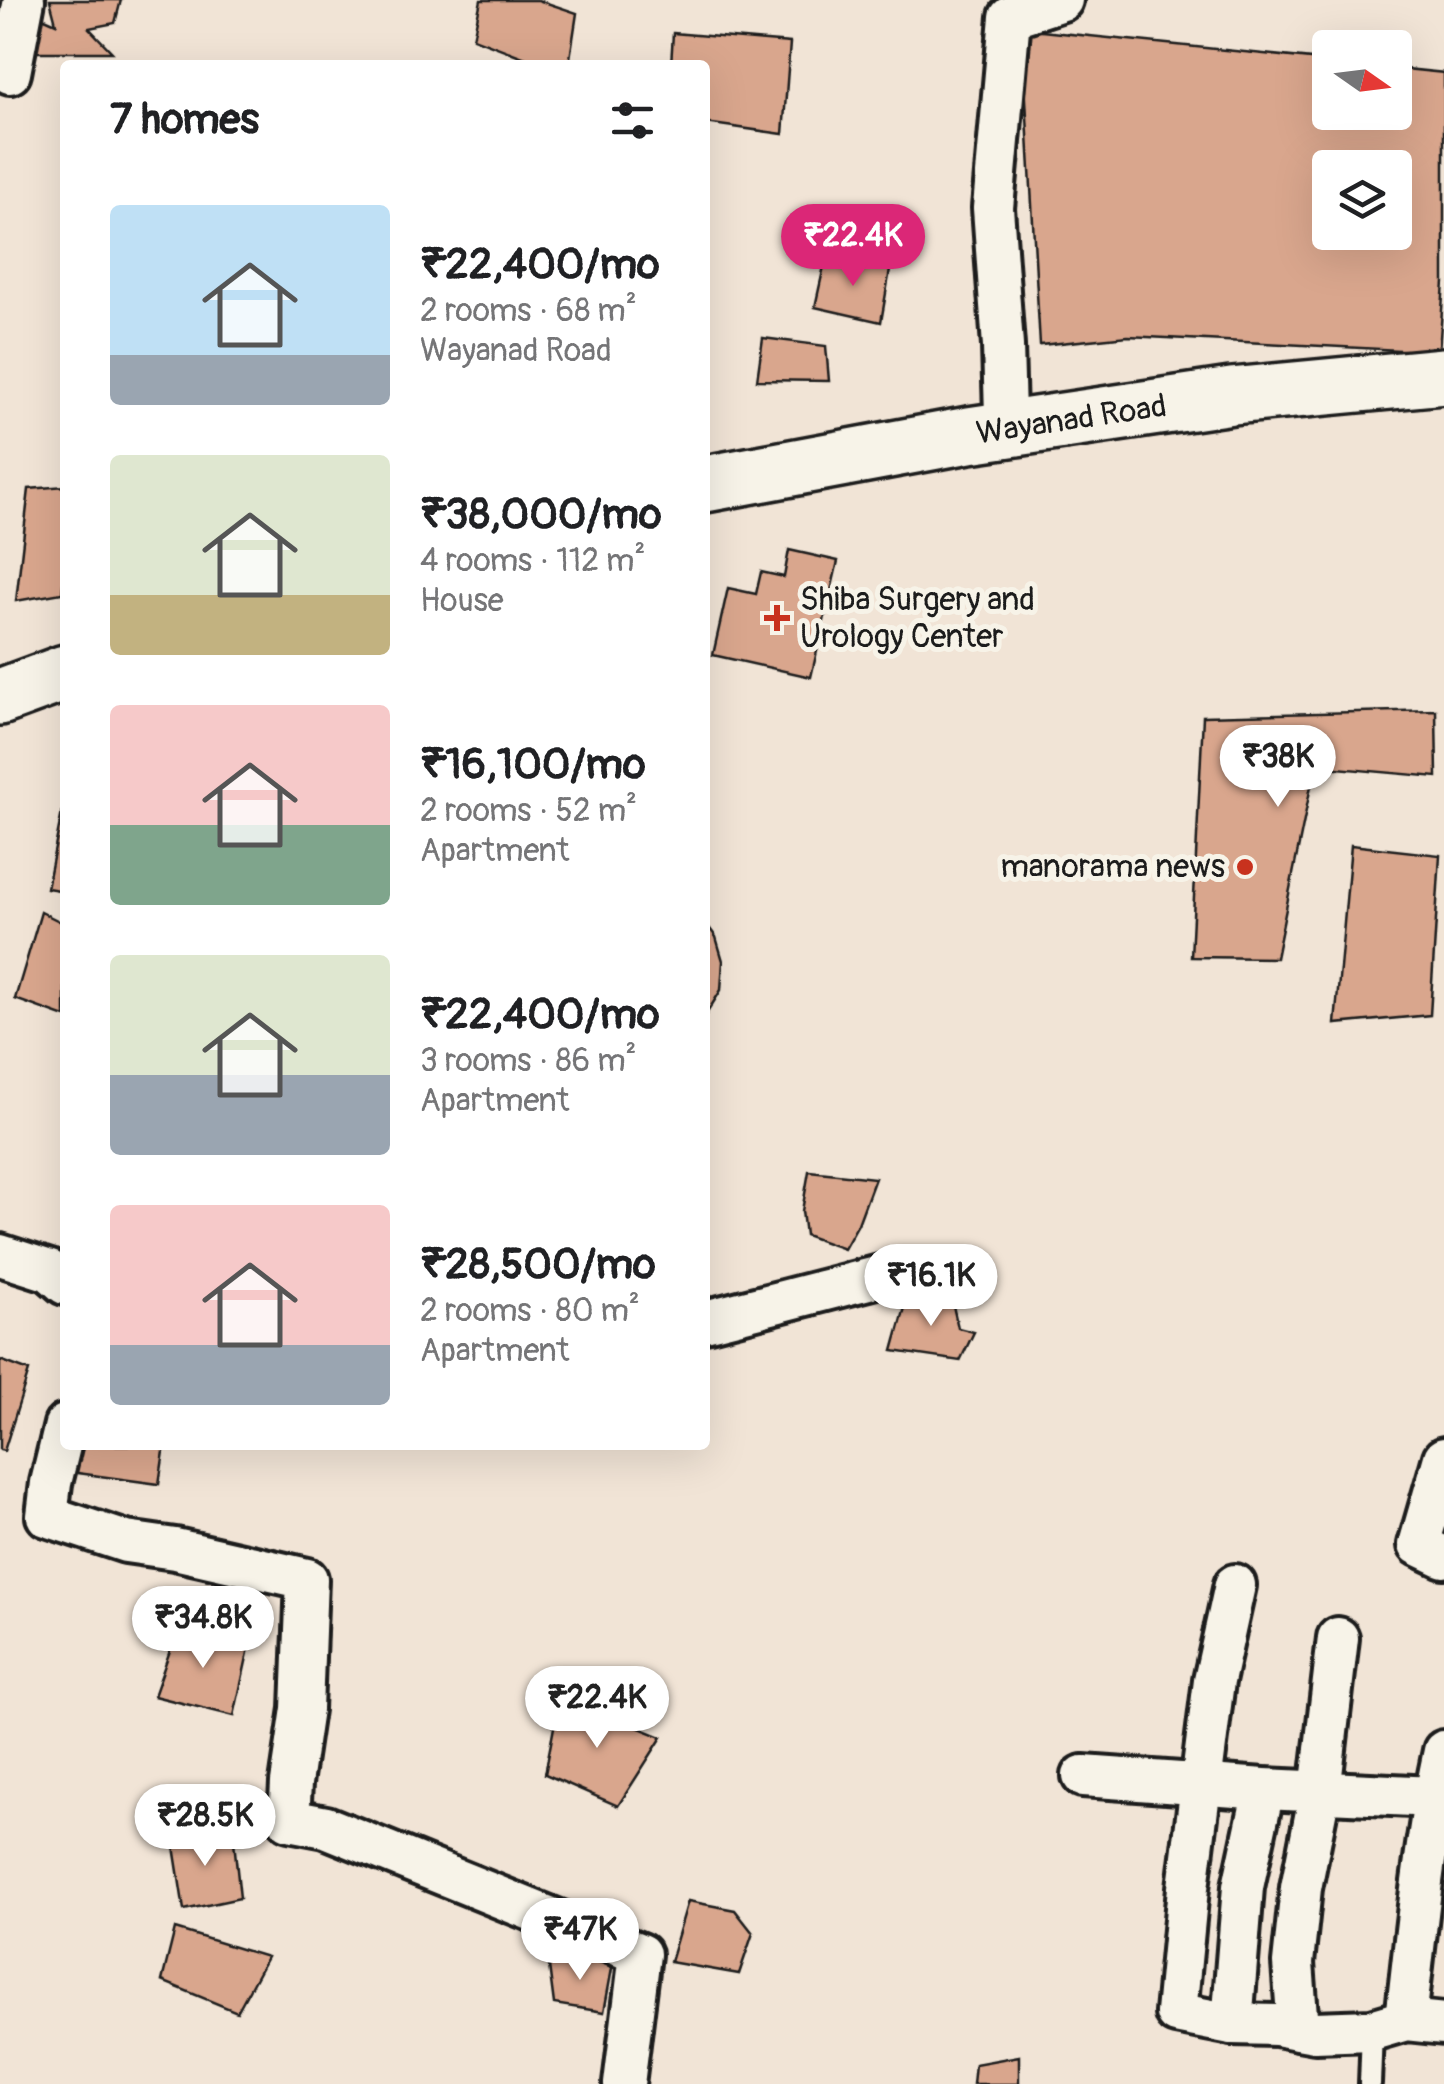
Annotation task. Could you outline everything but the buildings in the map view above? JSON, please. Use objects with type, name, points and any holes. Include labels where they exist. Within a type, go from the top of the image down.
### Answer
[{"type":"main road","name":"Wayanad Road","points":[[710,483],[1009,429],[1232,396],[1444,376]]},
{"type":"main road","points":[[0,697],[60,675]]},
{"type":"street","points":[[10,73],[24,0]]},
{"type":"street","points":[[1009,429],[992,208],[1010,17],[1062,0]]},
{"type":"street","points":[[0,1255],[50,1271],[60,1280]]},
{"type":"street","points":[[710,1321],[892,1273]]},
{"type":"street","points":[[60,1444],[47,1516],[126,1542],[307,1579],[302,1709],[289,1820],[326,1828],[640,1954],[624,2084]]},
{"type":"street","points":[[1444,1458],[1419,1545],[1444,1557]]},
{"type":"street","points":[[1235,1585],[1214,1682],[1176,2013],[1232,2024],[1276,2025],[1314,2032],[1408,2025],[1419,1902],[1444,1751]]},
{"type":"street","points":[[1298,2029],[1293,1962],[1320,1792],[1338,1638]]},
{"type":"street","points":[[1084,1776],[1434,1798]]},
{"type":"street","points":[[1232,2024],[1243,1887],[1264,1790]]},
{"type":"lane","points":[[1370,2084],[1408,2025]]},
{"type":"place","name":"Shiba Surgery and Urology Center","points":[[777,618]]},
{"type":"place","name":"manorama news","points":[[1245,867]]}]
